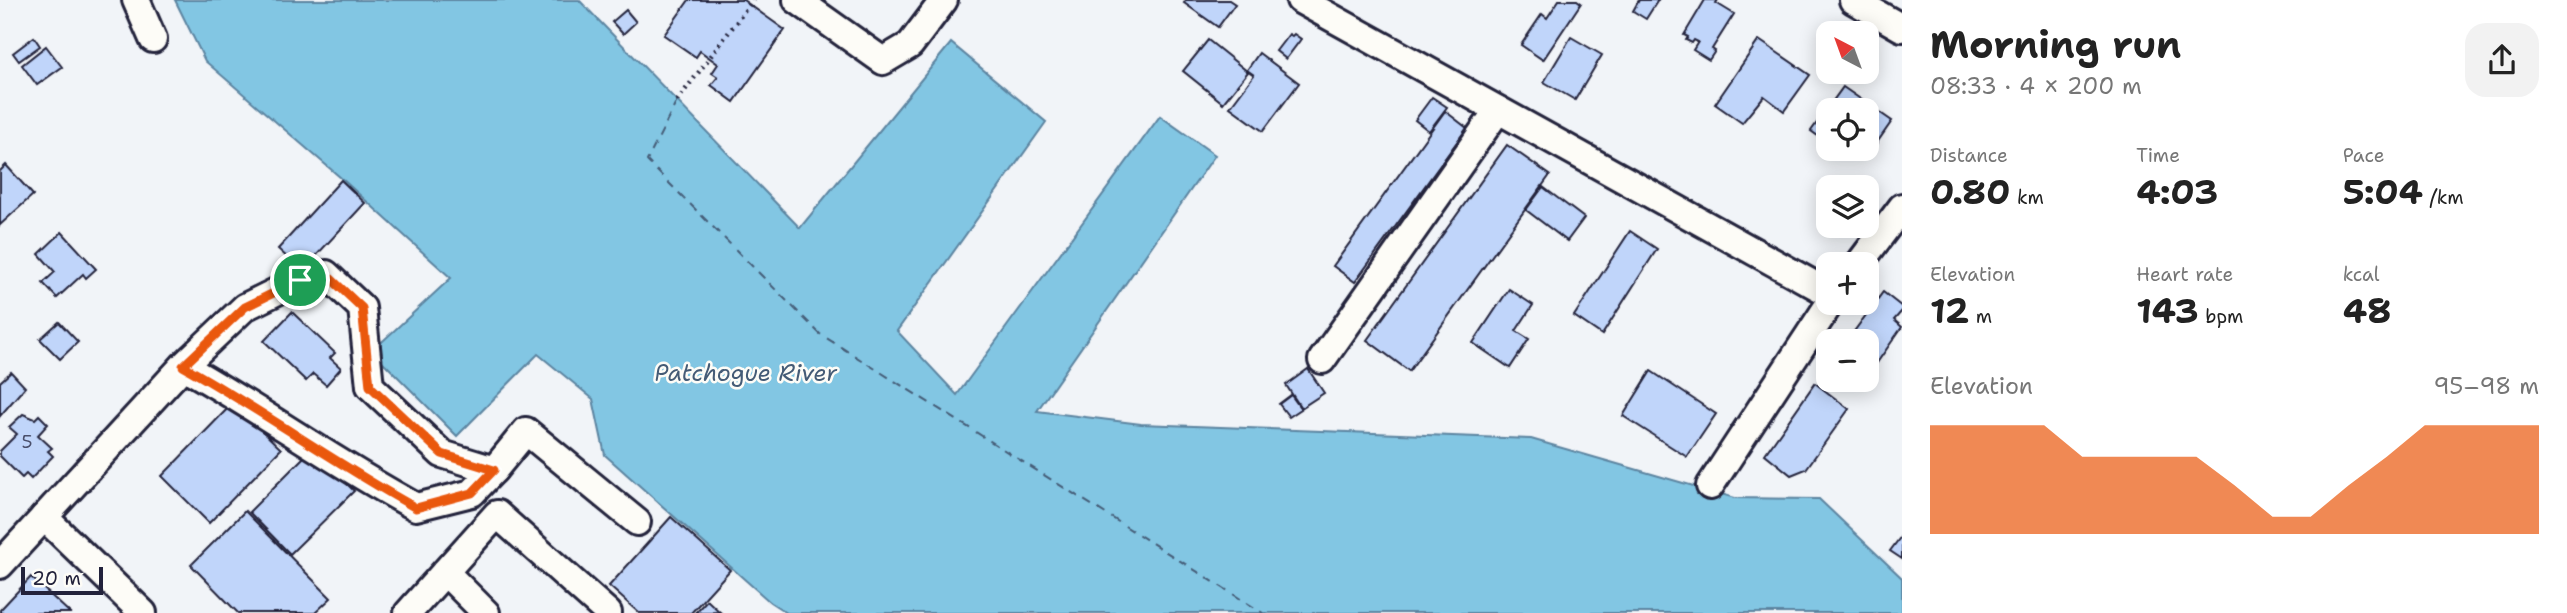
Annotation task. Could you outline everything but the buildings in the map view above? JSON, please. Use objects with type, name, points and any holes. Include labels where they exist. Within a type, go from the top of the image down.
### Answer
[{"type":"street","points":[[136,0],[153,39]]},
{"type":"street","points":[[797,0],[883,61],[910,45],[944,0]]},
{"type":"street","points":[[1300,0],[1816,286]]},
{"type":"street","points":[[1853,0],[1902,28]]},
{"type":"street","points":[[1322,360],[1498,110]]},
{"type":"street","points":[[1868,252],[1902,207]]},
{"type":"street","points":[[0,565],[178,373],[245,307],[300,280],[326,274],[362,308],[370,386],[442,454],[494,470]]},
{"type":"street","points":[[1710,486],[1822,315]]},
{"type":"street","points":[[178,373],[229,392],[362,478],[416,508],[472,493],[526,431],[637,522]]},
{"type":"street","points":[[472,493],[608,613]]},
{"type":"street","points":[[408,613],[497,514]]},
{"type":"street","points":[[44,517],[143,613]]},
{"type":"street","points":[[445,572],[486,613]]},
{"type":"path","points":[[677,101],[753,0]]},
{"type":"water","name":"Patchogue River","points":[[175,0],[579,0],[800,228],[951,43],[1046,122],[897,331],[957,395],[1160,116],[1215,155],[1037,411],[1141,424],[1531,439],[1735,498],[1819,499],[1902,578],[1902,613],[787,613],[770,602],[605,455],[593,399],[538,354],[457,436],[372,351],[451,278],[341,178],[205,61]]},
{"type":"ferry route","points":[[677,101],[647,161],[820,334],[1263,613]]},
{"type":"route","points":[[326,274],[362,308],[370,386],[442,454],[494,470],[472,493],[416,508],[362,478],[229,392],[183,366],[245,307],[300,280],[326,274]]}]
